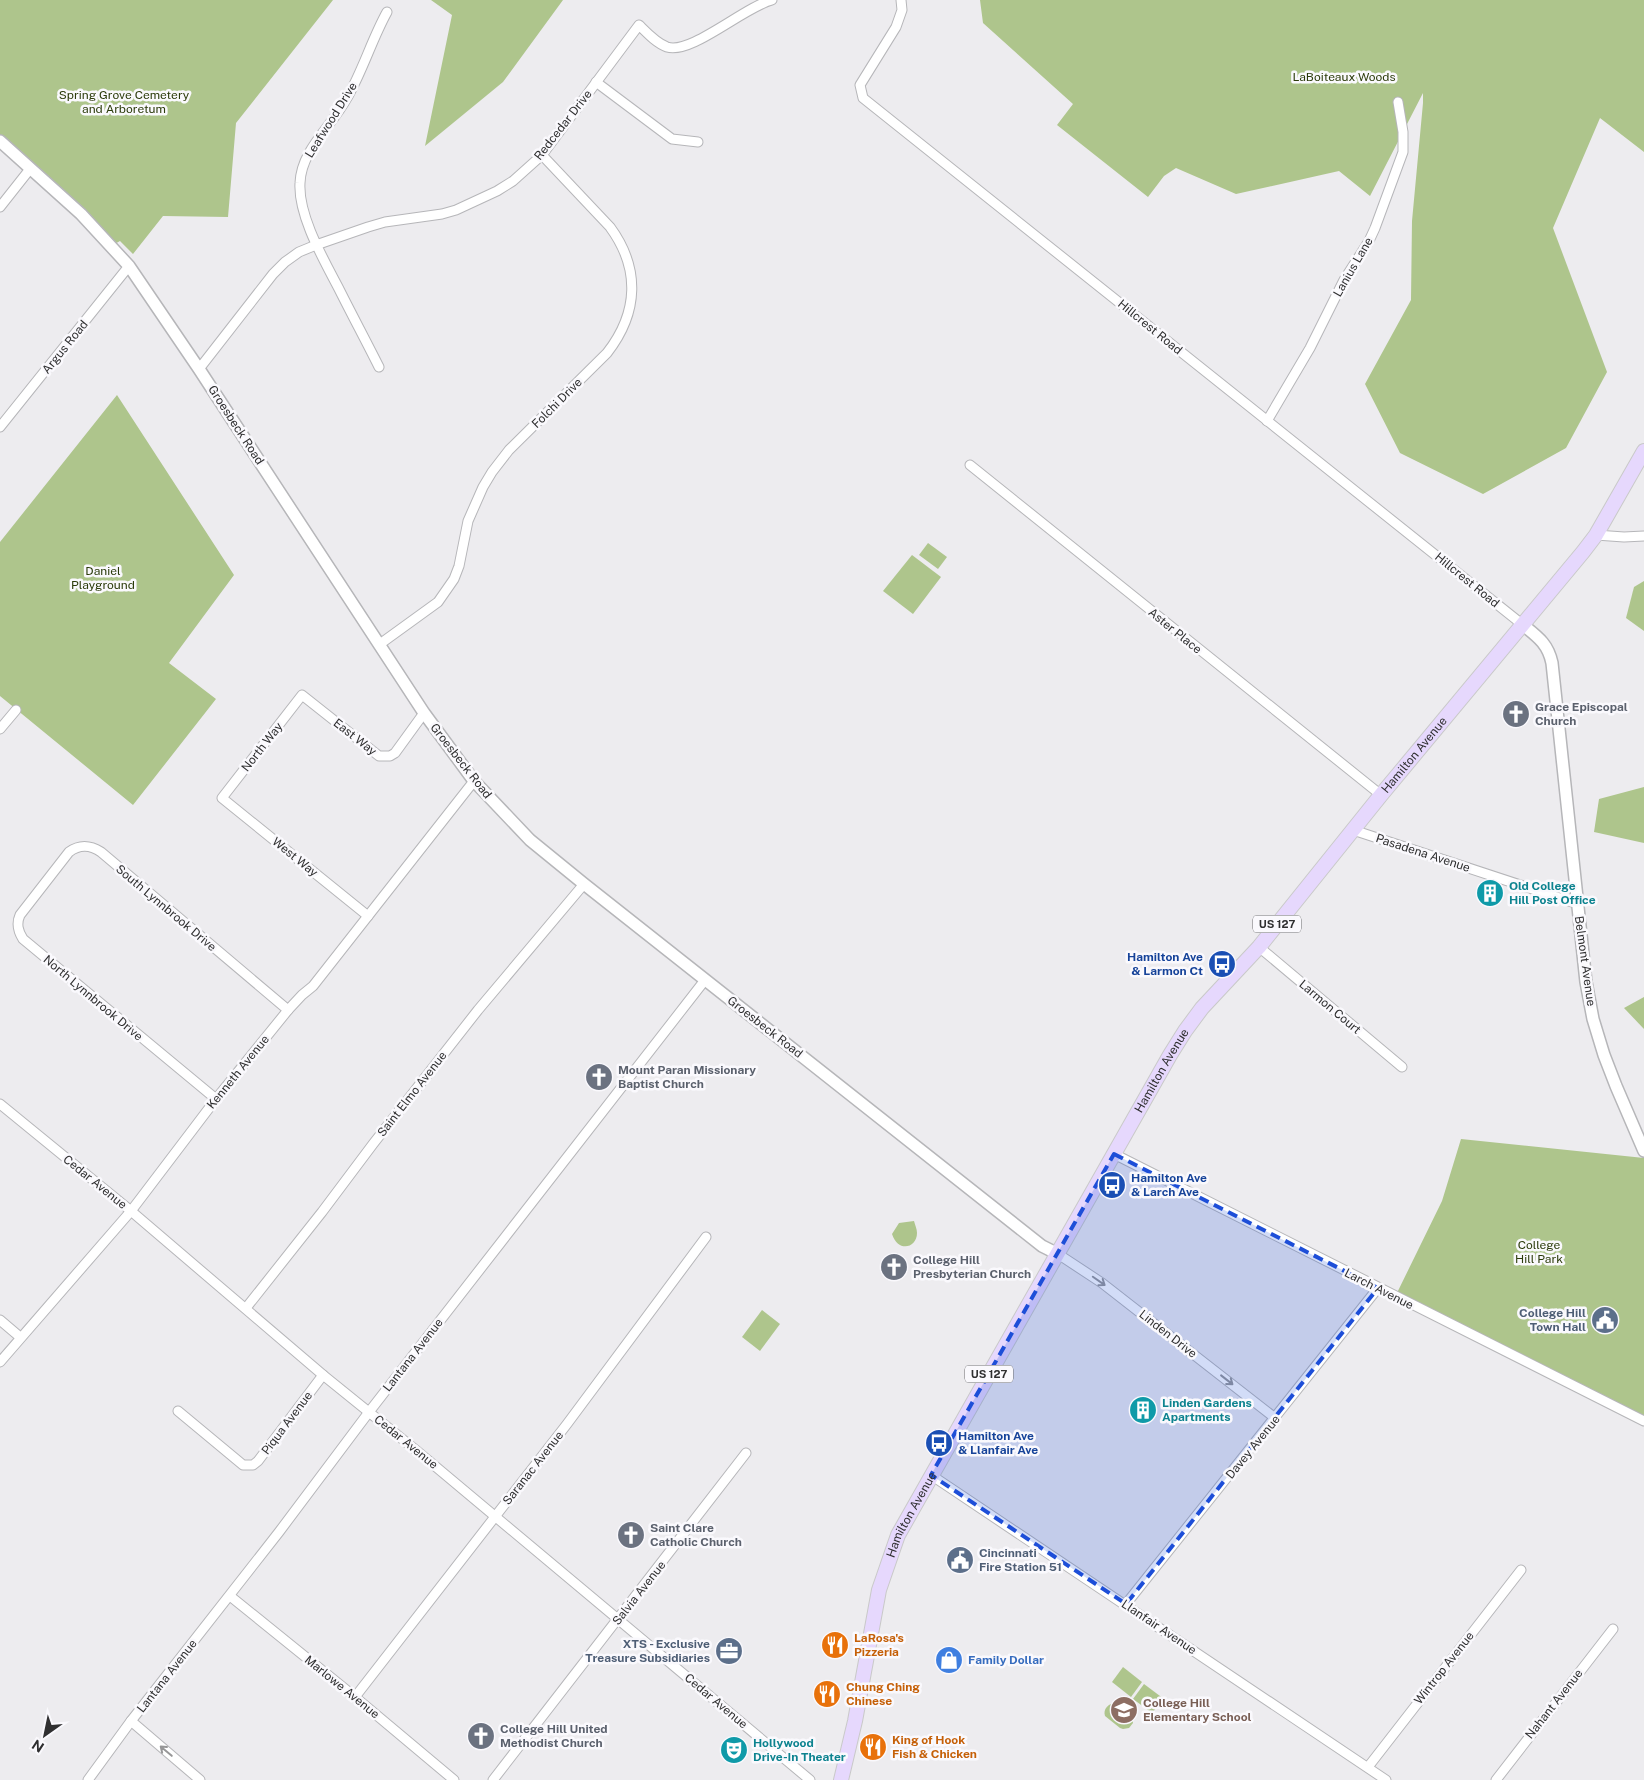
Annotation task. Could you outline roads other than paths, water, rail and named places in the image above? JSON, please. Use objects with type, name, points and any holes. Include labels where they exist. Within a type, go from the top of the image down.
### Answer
[{"type":"main road","name":"Hamilton Avenue","points":[[841,1780],[855,1721],[884,1574],[898,1534],[1185,1031],[1202,1008],[1259,947],[1381,795],[1596,535],[1644,451]]},
{"type":"street","name":"Redcedar Drive","points":[[199,369],[273,274],[299,252],[368,226],[435,216],[456,210],[497,191],[513,181],[542,155],[639,25],[653,38],[667,47],[683,47],[745,11],[772,0]]},
{"type":"street","name":"Hillcrest Road","points":[[901,0],[902,10],[896,27],[860,85],[863,98],[1523,625]]},
{"type":"street","name":"Leafwood Drive","points":[[379,367],[316,245],[300,197],[300,183],[304,164],[310,151],[346,100],[387,12]]},
{"type":"street","points":[[596,82],[672,139],[698,142]]},
{"type":"street","name":"Lanius Lane","points":[[1266,421],[1310,348],[1344,280],[1374,228],[1403,152],[1403,132],[1398,102]]},
{"type":"street","name":"Groesbeck Road","points":[[0,141],[81,214],[129,266],[199,369],[424,713],[474,781],[530,840],[1042,1246],[1058,1254]]},
{"type":"street","name":"Folchi Drive","points":[[380,644],[435,606],[447,591],[458,566],[468,521],[492,472],[509,450],[608,353],[620,336],[628,316],[632,302],[632,278],[629,264],[618,238],[610,227],[542,155]]},
{"type":"street","points":[[0,207],[30,169]]},
{"type":"street","name":"Argus Road","points":[[0,427],[129,266]]},
{"type":"street","name":"Aster Place","points":[[970,465],[1381,795]]},
{"type":"street","points":[[1596,535],[1644,536]]},
{"type":"street","name":"Belmont Avenue","points":[[1523,625],[1540,639],[1547,648],[1552,664],[1586,982],[1594,1019],[1616,1086],[1644,1151]]},
{"type":"street","name":"East Way","points":[[302,695],[379,756],[390,756],[395,753],[424,713]]},
{"type":"street","name":"North Way","points":[[222,798],[302,695]]},
{"type":"street","points":[[0,729],[16,710]]},
{"type":"street","name":"Kenneth Avenue","points":[[0,1362],[131,1211],[216,1100],[288,1010],[302,995],[314,986],[474,781]]},
{"type":"street","name":"West Way","points":[[222,798],[368,916]]},
{"type":"street","name":"Pasadena Avenue","points":[[1353,830],[1578,904]]},
{"type":"street","name":"South Lynnbrook Drive","points":[[45,882],[72,849],[87,846],[94,848],[288,1010]]},
{"type":"street","name":"North Lynnbrook Drive","points":[[45,882],[18,919],[17,926],[23,939],[216,1100]]},
{"type":"street","name":"Saint Elmo Avenue","points":[[246,1308],[513,966],[584,884]]},
{"type":"street","name":"Larmon Court","points":[[1259,947],[1402,1067]]},
{"type":"street","name":"Lantana Avenue","points":[[88,1780],[131,1721],[230,1596],[369,1412],[706,980]]},
{"type":"street","name":"Cedar Avenue","points":[[2,1110],[131,1211],[810,1780]]},
{"type":"street","name":"Larch Avenue","points":[[1114,1154],[1644,1421]]},
{"type":"street","name":"Saranac Avenue","points":[[355,1697],[567,1424],[706,1237]]},
{"type":"street","name":"Linden Drive","points":[[1058,1254],[1102,1283],[1276,1418]]},
{"type":"street","name":"Davey Avenue","points":[[1126,1604],[1378,1288]]},
{"type":"street","points":[[0,1320],[20,1337]]},
{"type":"street","name":"Piqua Avenue","points":[[178,1411],[243,1466],[253,1465],[258,1462],[324,1374]]},
{"type":"street","name":"Salvia Avenue","points":[[493,1780],[746,1453]]},
{"type":"street","name":"Llanfair Avenue","points":[[931,1475],[1386,1780]]},
{"type":"street","name":"Wintrop Avenue","points":[[1368,1767],[1521,1570]]},
{"type":"street","name":"Marlowe Avenue","points":[[230,1596],[454,1780]]},
{"type":"street","name":"Nahant Avenue","points":[[1496,1780],[1612,1629]]},
{"type":"street","points":[[131,1721],[200,1780]]},
{"type":"place","name":"Grace Episcopal Church","points":[[1516,714]]},
{"type":"place","name":"Old College Hill Post Office","points":[[1490,893]]},
{"type":"place","name":"Hamilton Ave & Larmon Ct","points":[[1222,964]]},
{"type":"place","name":"Mount Paran Missionary Baptist Church","points":[[599,1077]]},
{"type":"place","name":"Hamilton Ave & Larch Ave","points":[[1112,1185]]},
{"type":"place","name":"College Hill Presbyterian Church","points":[[894,1267]]},
{"type":"place","name":"College Hill Town Hall","points":[[1605,1320]]},
{"type":"place","name":"Linden Gardens Apartments","points":[[1143,1410]]},
{"type":"place","name":"Hamilton Ave & Llanfair Ave","points":[[939,1443]]},
{"type":"place","name":"Saint Clare Catholic Church","points":[[631,1535]]},
{"type":"place","name":"Cincinnati Fire Station 51","points":[[960,1560]]},
{"type":"place","name":"LaRosa's Pizzeria","points":[[835,1645]]},
{"type":"place","name":"XTS - Exclusive Treasure Subsidiaries","points":[[729,1651]]},
{"type":"place","name":"Family Dollar","points":[[949,1660]]},
{"type":"place","name":"Chung Ching Chinese","points":[[827,1694]]},
{"type":"place","name":"College Hill Elementary School","points":[[1124,1710]]},
{"type":"place","name":"College Hill United Methodist Church","points":[[481,1736]]},
{"type":"place","name":"King of Hook Fish & Chicken","points":[[873,1747]]},
{"type":"place","name":"Hollywood Drive-In Theater","points":[[734,1750]]},
{"type":"park label","name":"LaBoiteaux Woods","points":[[1344,77]]},
{"type":"park label","name":"Spring Grove Cemetery and Arboretum","points":[[124,102]]},
{"type":"park label","name":"Daniel Playground","points":[[103,578]]},
{"type":"park label","name":"College Hill Park","points":[[1539,1252]]}]
